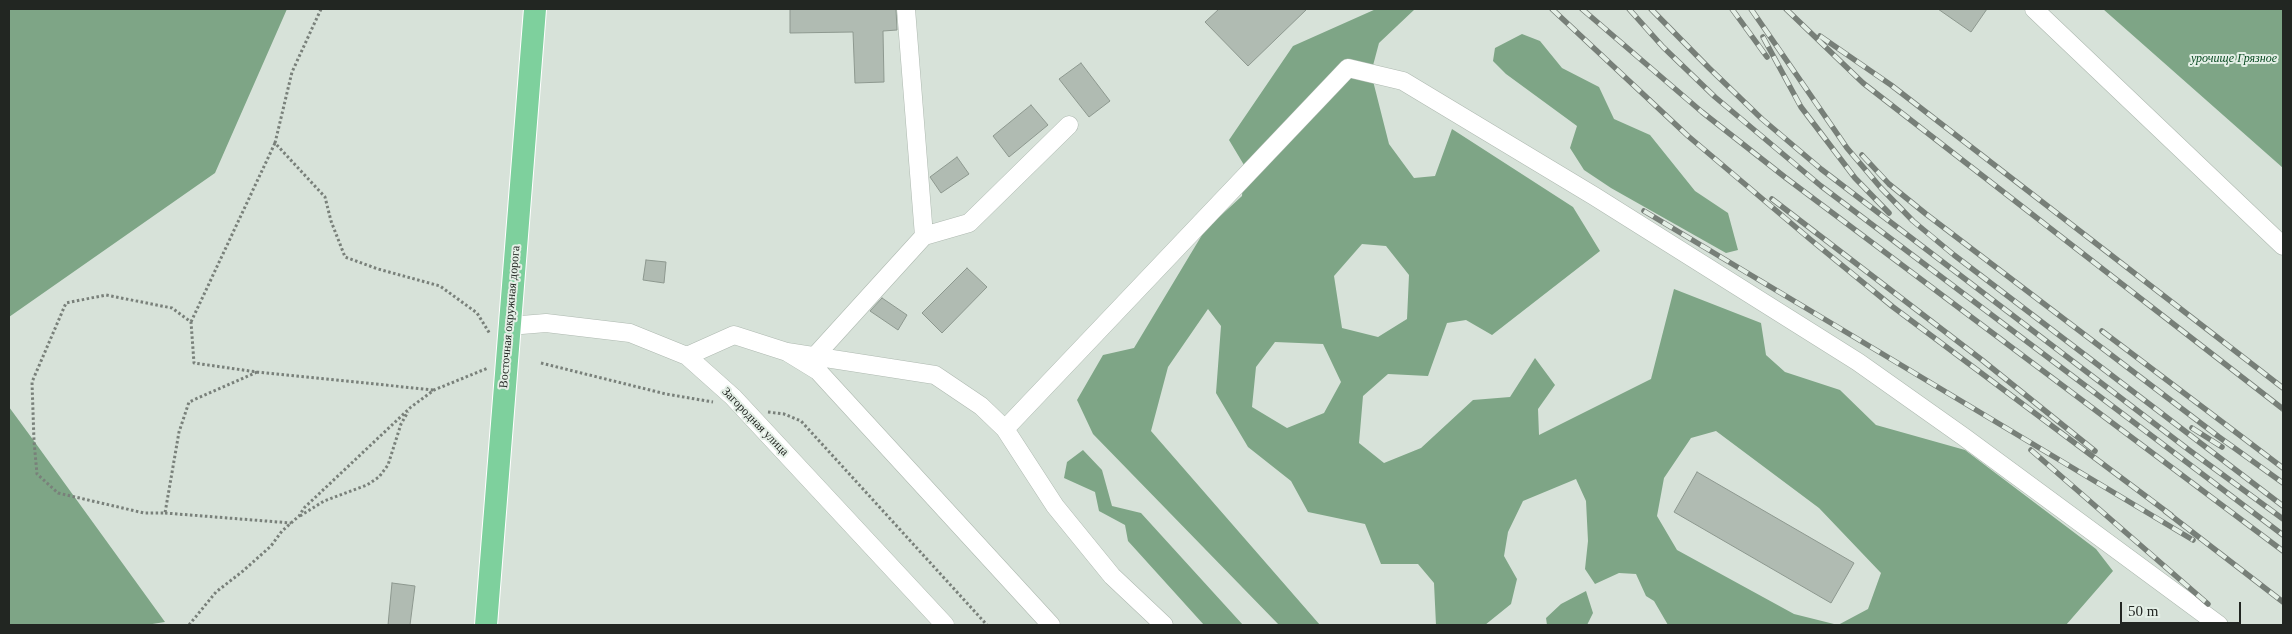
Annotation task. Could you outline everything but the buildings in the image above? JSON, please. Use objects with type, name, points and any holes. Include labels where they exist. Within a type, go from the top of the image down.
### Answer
[{"type":"main road","name":"Восточная окружная дорога","points":[[486,625],[535,9]]},
{"type":"street","points":[[906,9],[924,236]]},
{"type":"street","points":[[2034,9],[2283,246]]},
{"type":"street","points":[[1005,429],[1348,68],[1403,81],[1586,191],[1858,362],[1964,437],[2219,625]]},
{"type":"street","points":[[815,356],[924,236],[969,222],[1069,126]]},
{"type":"street","name":"Загородная улица","points":[[509,326],[546,323],[630,333],[687,356],[733,397],[945,625]]},
{"type":"street","points":[[687,356],[734,336],[788,352],[935,376],[981,406],[1005,429],[1061,513],[1112,576],[1164,625]]},
{"type":"street","points":[[788,352],[818,371],[1051,625]]},
{"type":"path","points":[[322,9],[292,72],[275,143],[191,322],[194,363],[257,372],[434,390]]},
{"type":"path","points":[[275,143],[325,197],[331,221],[345,256],[378,269],[440,286],[476,313],[507,360],[434,390],[411,407],[304,508],[299,516]]},
{"type":"path","points":[[191,322],[172,308],[106,295],[66,303],[32,382],[37,474],[58,493],[144,513],[291,523]]},
{"type":"path","points":[[165,513],[179,432],[189,402],[257,372]]},
{"type":"path","points":[[189,625],[216,592],[244,571],[299,516],[324,501],[367,485],[379,477],[388,465],[401,424],[411,407]]},
{"type":"green space","points":[[9,9],[287,9],[215,173],[9,317]]},
{"type":"green space","points":[[1376,9],[1415,9],[1379,43],[1371,73],[1389,144],[1414,178],[1435,176],[1452,129],[1573,207],[1600,251],[1492,335],[1466,320],[1447,323],[1428,376],[1388,374],[1363,396],[1359,443],[1384,463],[1421,448],[1473,400],[1510,397],[1535,358],[1555,385],[1538,409],[1539,435],[1651,379],[1674,289],[1761,323],[1766,355],[1785,372],[1840,390],[1876,425],[1965,450],[2096,549],[2113,571],[2066,625],[1838,625],[1668,625],[1654,601],[1646,596],[1636,574],[1619,573],[1595,584],[1585,569],[1588,541],[1586,501],[1576,479],[1523,501],[1508,532],[1504,556],[1517,579],[1511,604],[1485,625],[1436,625],[1434,583],[1418,564],[1381,564],[1365,524],[1308,512],[1291,481],[1248,447],[1216,393],[1221,326],[1208,309],[1168,367],[1151,431],[1320,625],[1279,625],[1093,434],[1077,400],[1103,355],[1134,348],[1205,230],[1242,196],[1244,165],[1229,140],[1293,46]],"holes":[[[1362,244],[1386,246],[1409,275],[1407,319],[1378,337],[1342,328],[1334,276]],[[1275,342],[1323,344],[1341,382],[1324,413],[1287,428],[1252,407],[1256,367]],[[1716,431],[1819,508],[1881,573],[1868,609],[1838,625],[1794,614],[1677,550],[1657,516],[1664,478],[1691,438]]]},
{"type":"green space","name":"урочище Грязное","points":[[2103,9],[2283,9],[2283,168]]},
{"type":"green space","points":[[1522,34],[1540,41],[1562,68],[1599,87],[1614,119],[1650,135],[1695,191],[1728,213],[1738,250],[1726,253],[1611,188],[1584,170],[1570,148],[1577,126],[1506,74],[1493,61],[1495,48]]},
{"type":"green space","points":[[9,407],[165,622],[146,625],[9,625]]},
{"type":"green space","points":[[1083,450],[1102,470],[1112,506],[1141,513],[1243,625],[1204,625],[1128,541],[1125,525],[1099,511],[1095,492],[1064,478],[1067,462]]},
{"type":"green space","points":[[1586,591],[1593,613],[1587,625],[1547,625],[1546,618],[1561,604]]},
{"type":"railway","points":[[1552,9],[1688,136],[1811,240],[1893,307],[2171,515]]},
{"type":"railway","points":[[1582,9],[1702,112],[1786,178],[2283,551]]},
{"type":"railway","points":[[1629,9],[1663,47],[1715,97],[1821,186],[2283,535]]},
{"type":"railway","points":[[1651,9],[1762,119],[1821,169],[2189,450],[2283,519]]},
{"type":"railway","points":[[1732,9],[1767,57]]},
{"type":"railway","points":[[1751,9],[1847,148],[1881,188],[1913,221],[1954,255],[2283,506]]},
{"type":"railway","points":[[1786,9],[1863,83],[2283,409]]},
{"type":"railway","points":[[1820,36],[1891,85],[2283,388]]},
{"type":"railway","points":[[1763,37],[1801,107],[1855,178],[1889,213]]},
{"type":"railway","points":[[1862,155],[1889,184],[1926,214],[2219,437],[2283,483]]},
{"type":"railway","points":[[1772,199],[1982,360],[2095,451]]},
{"type":"railway","points":[[1644,211],[2193,540]]},
{"type":"railway","points":[[2102,331],[2283,468]]},
{"type":"railway","points":[[2192,428],[2222,447]]},
{"type":"railway","points":[[2031,450],[2208,604]]},
{"type":"railway","points":[[2165,511],[2283,602]]}]
